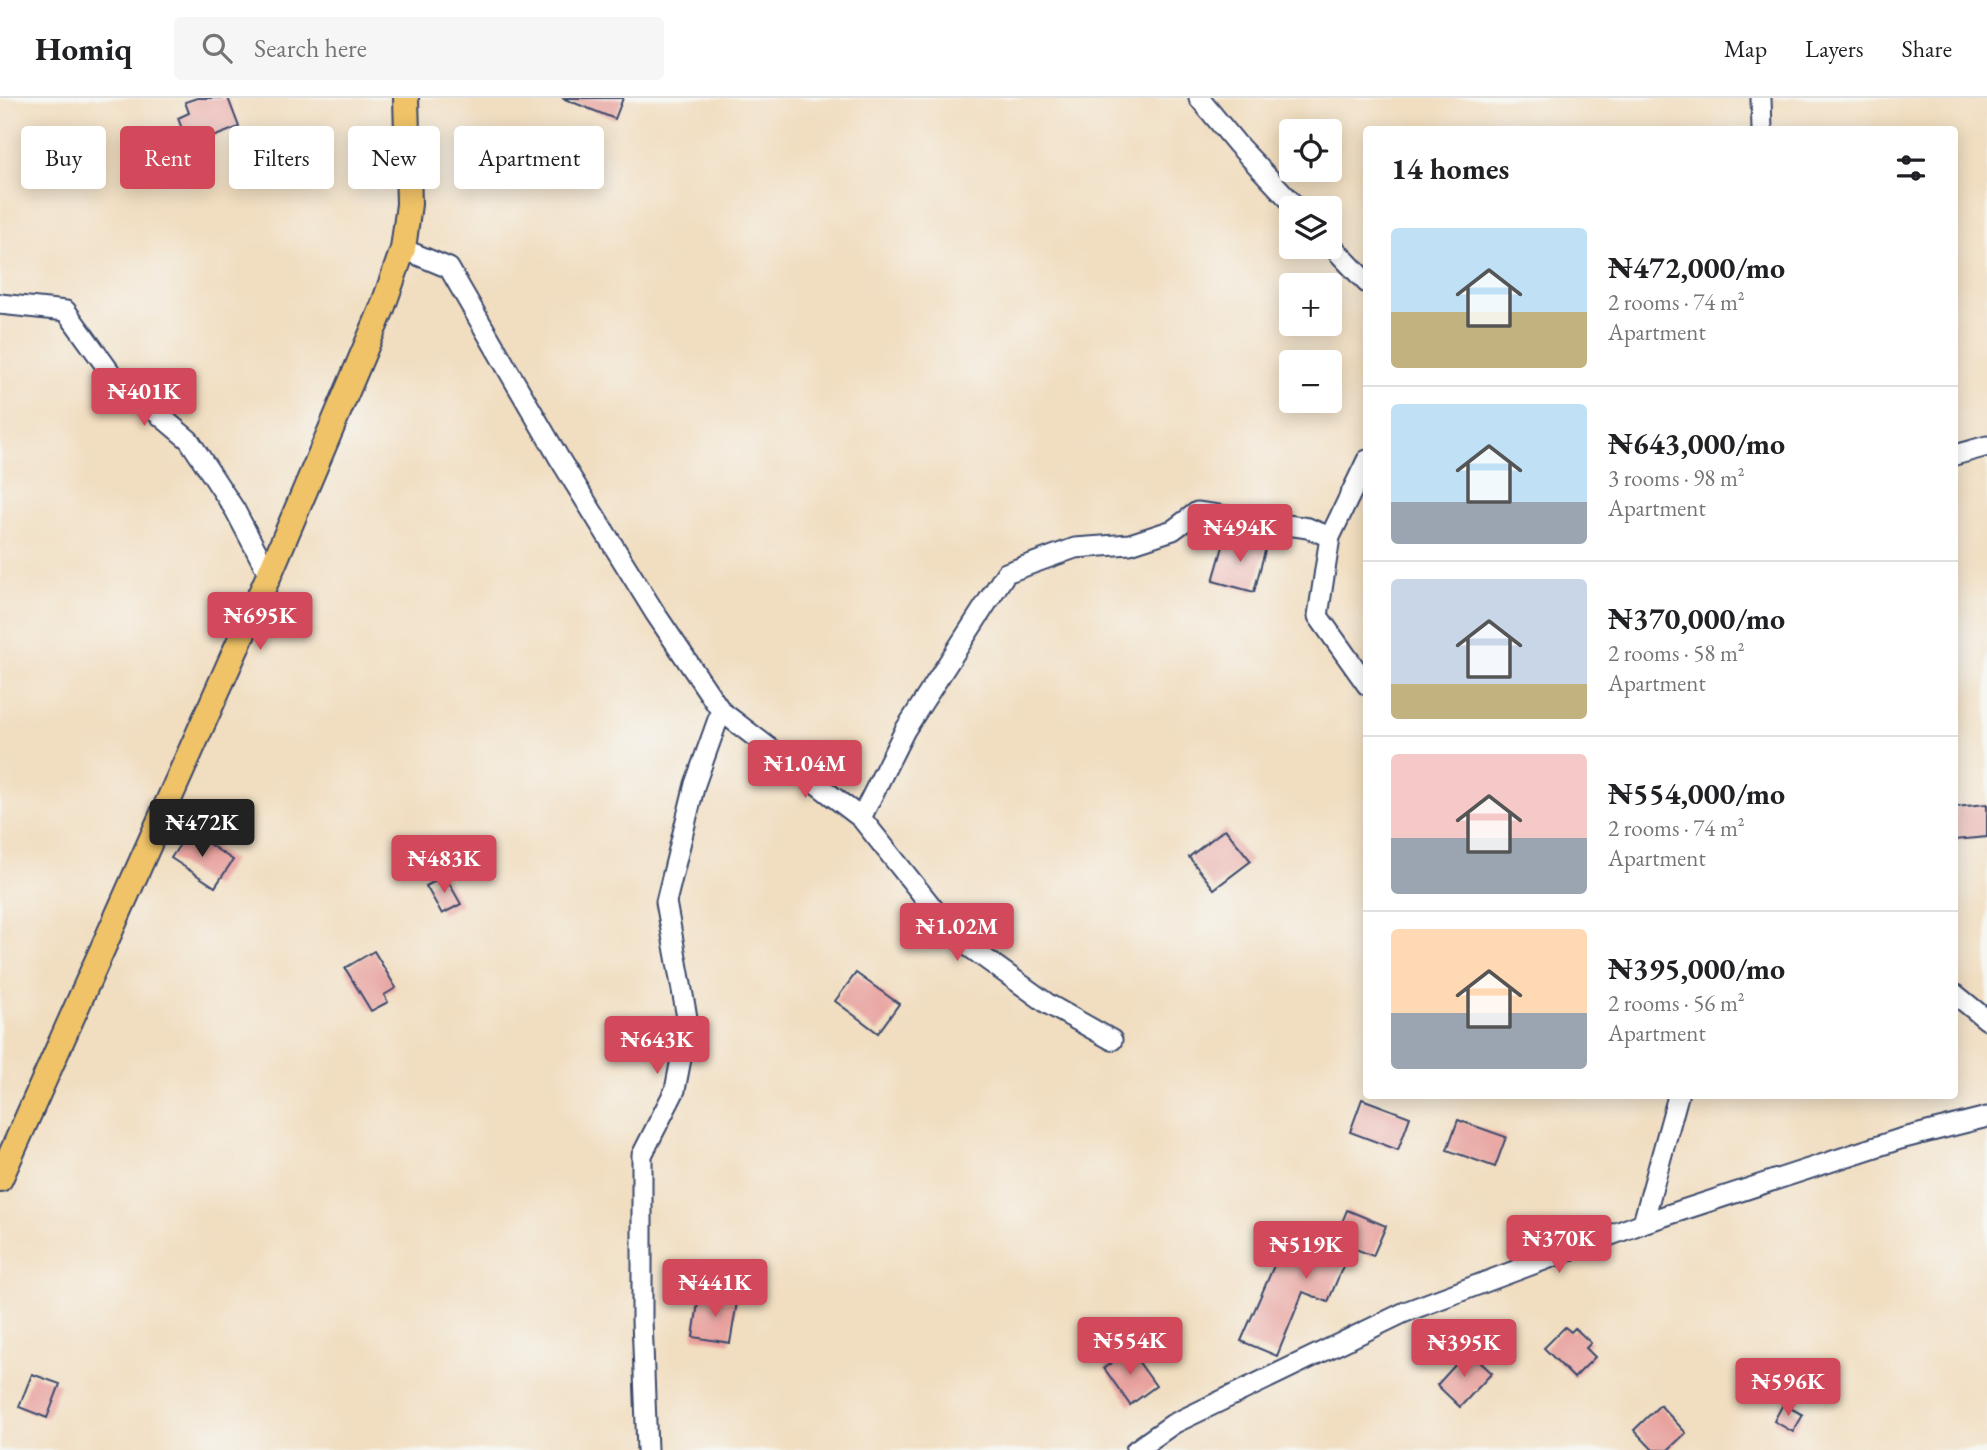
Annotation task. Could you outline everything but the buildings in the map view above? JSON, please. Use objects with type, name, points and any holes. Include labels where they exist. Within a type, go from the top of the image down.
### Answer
[{"type":"main road","points":[[0,1180],[269,575],[382,309],[403,249],[409,205],[405,98]]},
{"type":"street","points":[[1199,98],[1286,196]]},
{"type":"street","points":[[1761,98],[1762,126]]},
{"type":"street","points":[[403,249],[449,268],[559,458],[655,613],[721,711],[861,817],[957,938],[1048,1004],[1112,1040]]},
{"type":"street","points":[[1342,257],[1363,279]]},
{"type":"street","points":[[0,304],[66,312],[113,376],[189,440],[235,510],[269,575]]},
{"type":"street","points":[[1958,454],[1987,446]]},
{"type":"street","points":[[1363,468],[1330,537],[1318,616],[1363,679]]},
{"type":"street","points":[[861,817],[905,730],[1006,573],[1075,548],[1130,544],[1173,530],[1197,512],[1308,528],[1330,537]]},
{"type":"street","points":[[647,1450],[642,1320],[642,1155],[675,1090],[688,1023],[666,902],[695,784],[721,711]]},
{"type":"street","points":[[1958,996],[1987,1020]]},
{"type":"street","points":[[1643,1223],[1677,1099]]},
{"type":"street","points":[[1136,1450],[1173,1424],[1405,1312],[1643,1223],[1900,1139],[1987,1117]]}]
